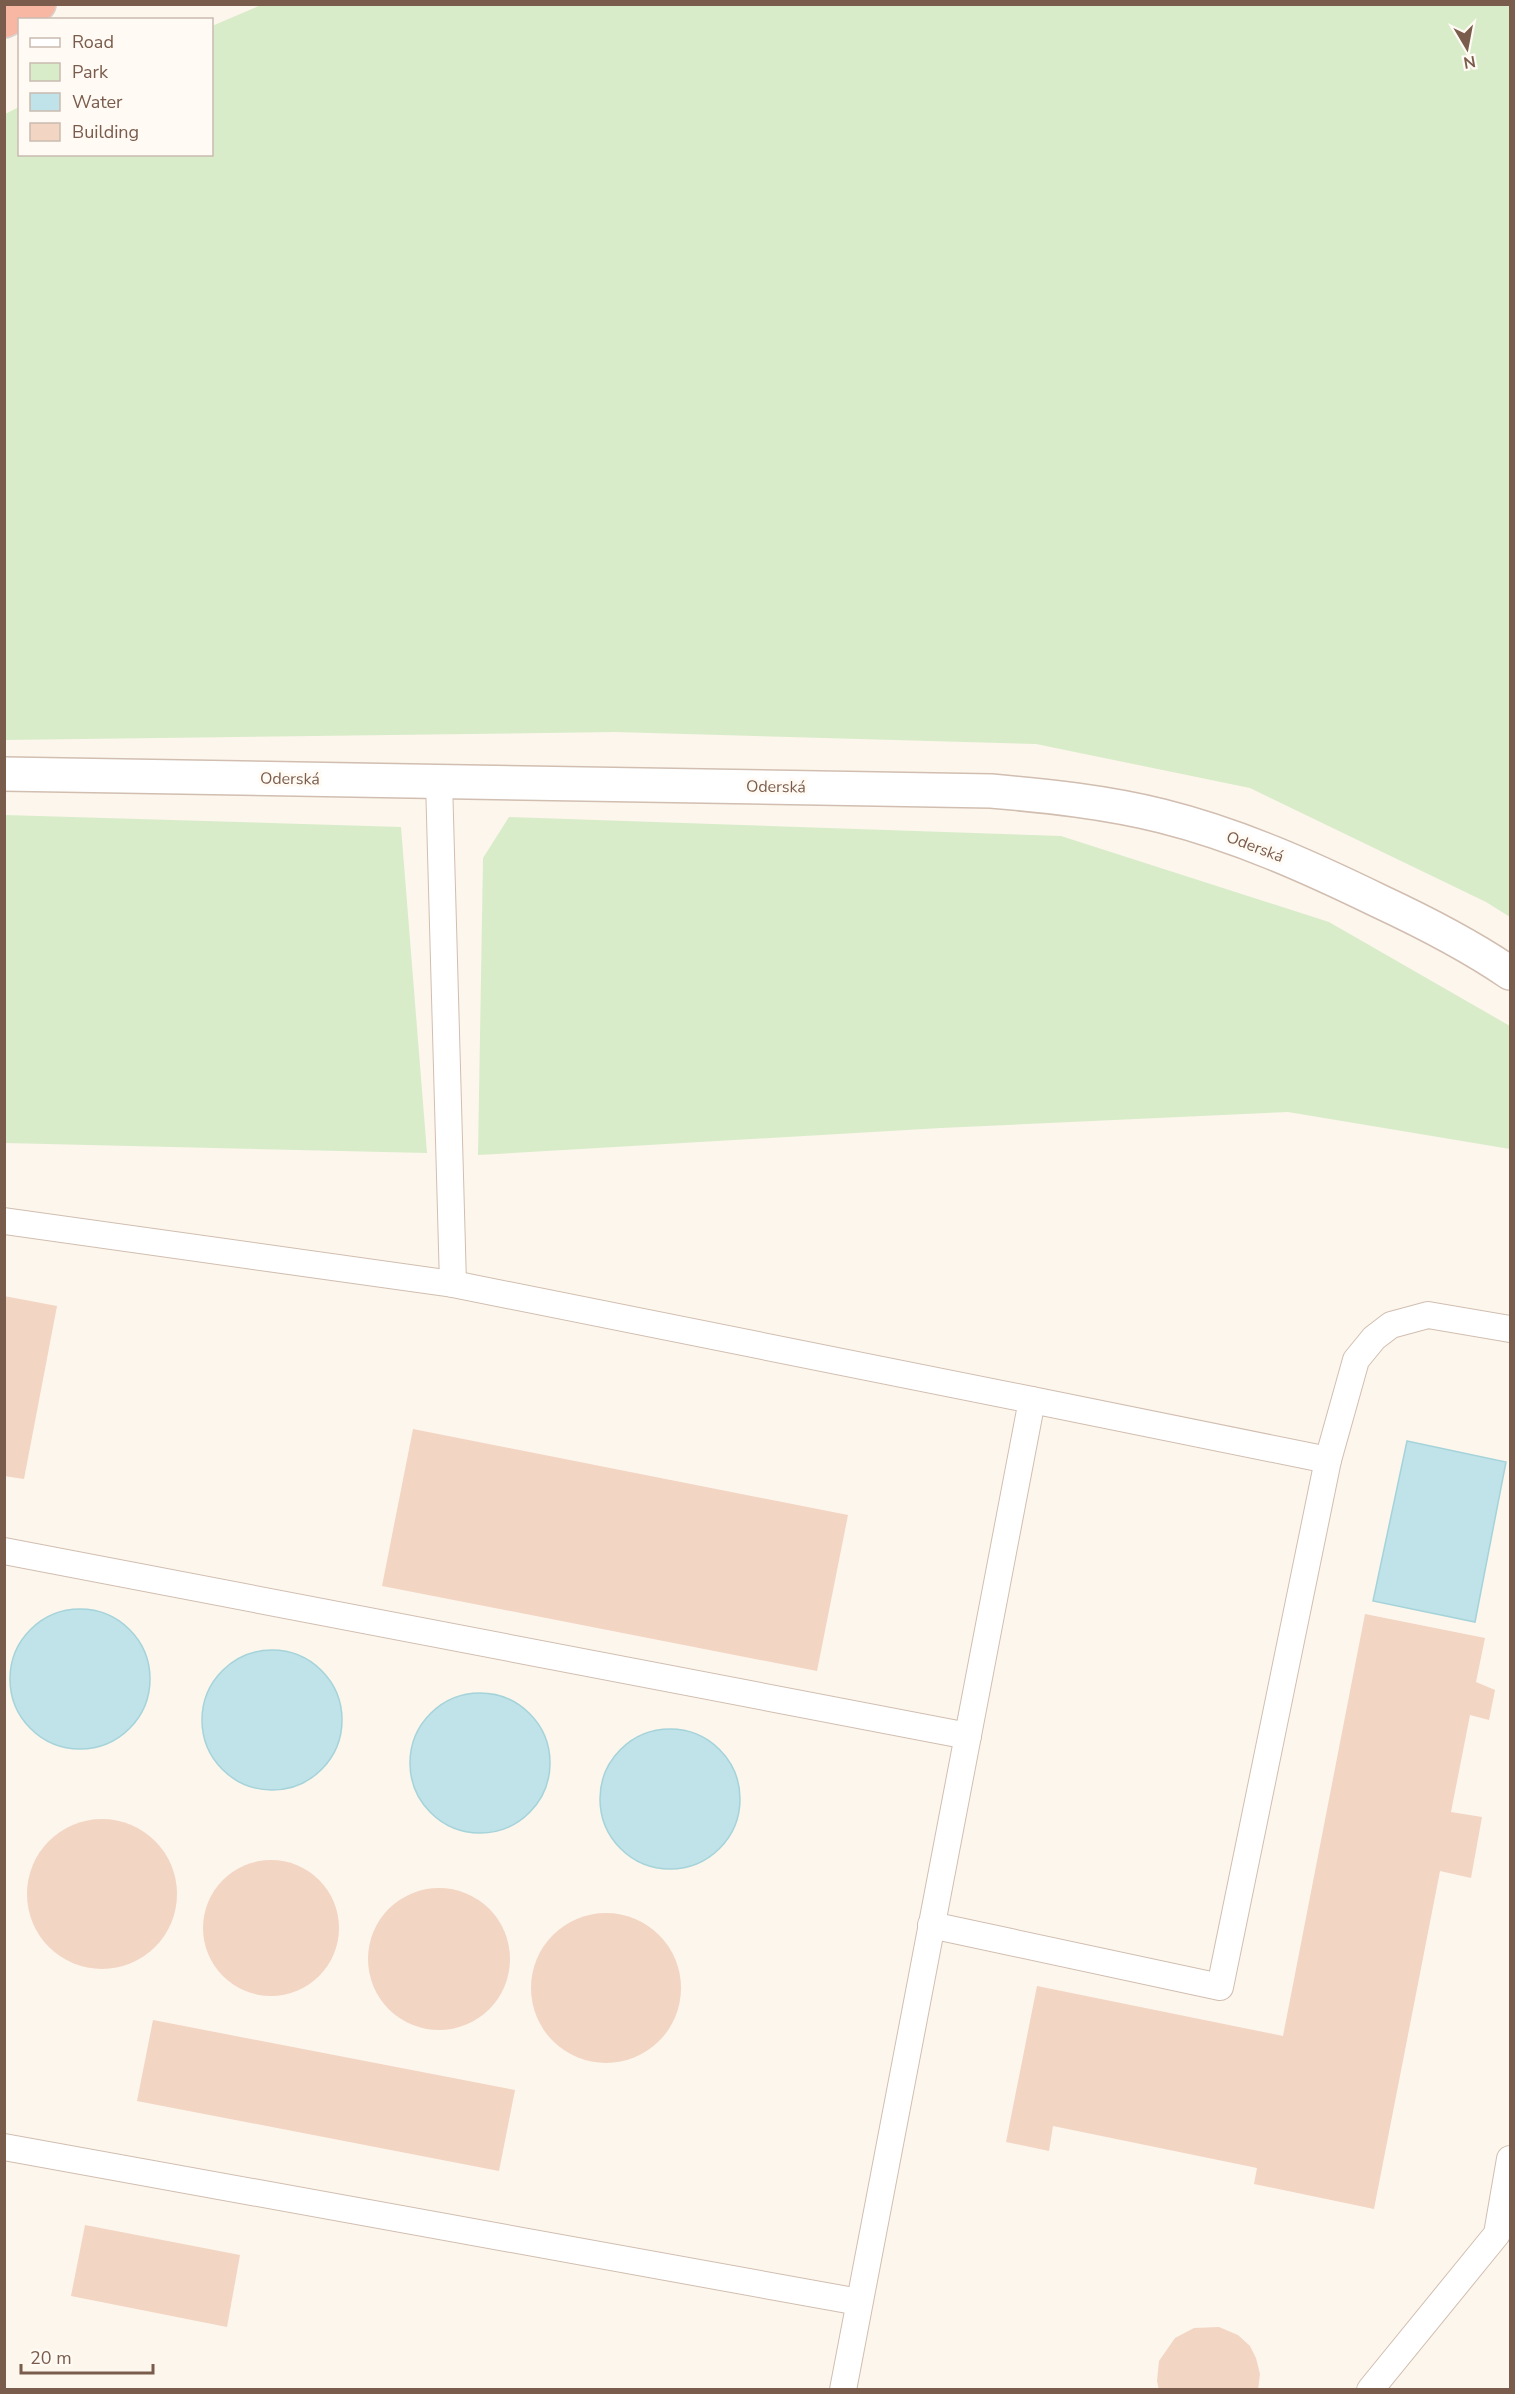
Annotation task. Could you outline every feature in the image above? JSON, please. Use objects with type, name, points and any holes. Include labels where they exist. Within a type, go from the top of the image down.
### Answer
[{"type":"highway","points":[[4,21],[39,4]]},
{"type":"street","name":"Oderská","points":[[4,774],[991,791],[1103,804],[1162,816],[1278,855],[1442,932],[1510,973]]},
{"type":"lane","points":[[439,781],[453,1284]]},
{"type":"lane","points":[[4,1221],[453,1284],[1328,1460]]},
{"type":"lane","points":[[931,1925],[1220,1988],[1328,1460],[1356,1360],[1374,1338],[1391,1325],[1428,1315],[1510,1329]]},
{"type":"lane","points":[[843,2390],[1032,1400]]},
{"type":"lane","points":[[4,1551],[968,1736]]},
{"type":"lane","points":[[4,2147],[859,2302]]},
{"type":"lane","points":[[1370,2390],[1497,2234],[1510,2159]]},
{"type":"green space","points":[[261,5],[1510,5],[1510,917],[1486,902],[1250,788],[1036,744],[615,732],[5,740],[5,114],[18,108],[18,156],[213,156],[213,26]]},
{"type":"green space","points":[[5,815],[401,827],[427,1153],[5,1143]]},
{"type":"green space","points":[[509,817],[1061,836],[1329,922],[1510,1026],[1510,1149],[1288,1112],[941,1128],[478,1155],[483,858]]},
{"type":"water","points":[[1407,1441],[1506,1462],[1475,1622],[1373,1601]]},
{"type":"water","points":[[80,1609],[107,1615],[119,1621],[129,1630],[138,1640],[144,1652],[150,1679],[144,1706],[138,1718],[129,1728],[119,1737],[107,1743],[80,1749],[53,1743],[41,1737],[31,1728],[22,1718],[16,1706],[10,1679],[16,1652],[22,1640],[31,1630],[41,1621],[53,1615]]},
{"type":"water","points":[[272,1650],[299,1656],[311,1662],[321,1671],[330,1681],[336,1693],[342,1720],[336,1747],[330,1759],[321,1769],[311,1778],[299,1784],[272,1790],[245,1784],[233,1778],[223,1769],[214,1759],[208,1747],[202,1720],[208,1693],[214,1681],[223,1671],[233,1662],[245,1656]]},
{"type":"water","points":[[480,1693],[507,1699],[519,1705],[529,1714],[538,1724],[544,1736],[550,1763],[544,1790],[538,1802],[529,1812],[519,1821],[507,1827],[480,1833],[453,1827],[441,1821],[431,1812],[422,1802],[416,1790],[410,1763],[416,1736],[422,1724],[431,1714],[441,1705],[453,1699]]},
{"type":"water","points":[[670,1729],[697,1735],[709,1741],[719,1750],[728,1760],[734,1772],[740,1799],[734,1826],[728,1838],[719,1848],[709,1857],[697,1863],[670,1869],[643,1863],[631,1857],[621,1848],[612,1838],[606,1826],[600,1799],[606,1772],[612,1760],[621,1750],[631,1741],[643,1735]]},
{"type":"building","points":[[4,1296],[57,1306],[24,1479],[4,1476]]},
{"type":"building","points":[[413,1429],[848,1515],[817,1671],[382,1586]]},
{"type":"building","points":[[1365,1614],[1485,1638],[1476,1682],[1495,1690],[1489,1720],[1470,1715],[1451,1812],[1482,1817],[1471,1878],[1440,1871],[1374,2209],[1254,2184],[1257,2168],[1053,2126],[1049,2151],[1006,2142],[1037,1986],[1283,2036]]},
{"type":"building","points":[[102,1819],[131,1825],[155,1841],[171,1865],[177,1894],[171,1923],[155,1947],[131,1963],[102,1969],[73,1963],[49,1947],[33,1923],[27,1894],[33,1865],[49,1841],[73,1825]]},
{"type":"building","points":[[271,1860],[297,1866],[319,1880],[333,1902],[339,1928],[333,1954],[319,1976],[297,1990],[271,1996],[245,1990],[223,1976],[209,1954],[203,1928],[209,1902],[223,1880],[245,1866]]},
{"type":"building","points":[[439,1888],[466,1893],[489,1909],[505,1932],[510,1959],[505,1986],[489,2009],[466,2025],[439,2030],[412,2025],[389,2009],[373,1986],[368,1959],[373,1932],[389,1909],[412,1893]]},
{"type":"building","points":[[606,1913],[635,1919],[659,1935],[675,1959],[681,1988],[675,2017],[659,2041],[635,2057],[606,2063],[577,2057],[553,2041],[537,2017],[531,1988],[537,1959],[553,1935],[577,1919]]},
{"type":"building","points":[[153,2020],[515,2090],[499,2171],[137,2101]]},
{"type":"building","points":[[85,2225],[240,2255],[227,2327],[71,2296]]},
{"type":"building","points":[[1219,2327],[1238,2335],[1250,2346],[1260,2374],[1258,2390],[1159,2390],[1157,2381],[1159,2361],[1175,2338],[1194,2328]]}]
